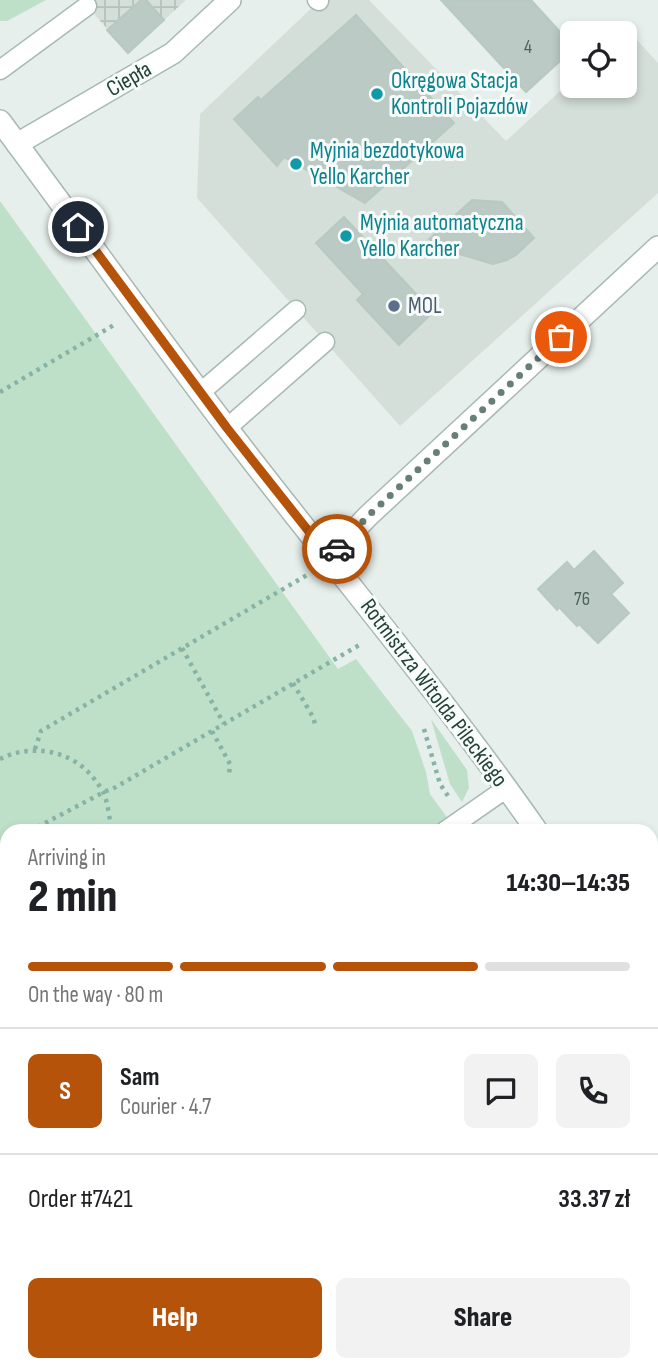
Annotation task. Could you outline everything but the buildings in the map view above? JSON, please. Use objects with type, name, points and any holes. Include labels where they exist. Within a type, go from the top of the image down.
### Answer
[{"type":"street","name":"Ciepła","points":[[17,144],[173,53],[230,0]]},
{"type":"street","name":"Rotmistrza Witolda Pileckiego","points":[[0,121],[227,428],[532,824]]},
{"type":"street","points":[[329,557],[368,516],[658,247]]},
{"type":"lane","points":[[0,70],[87,6]]},
{"type":"lane","points":[[201,392],[296,310]]},
{"type":"lane","points":[[227,428],[325,342]]},
{"type":"lane","points":[[456,824],[507,788]]},
{"type":"path","points":[[0,392],[118,323]]},
{"type":"path","points":[[35,749],[41,731],[309,574]]},
{"type":"path","points":[[43,824],[116,787],[362,643]]},
{"type":"path","points":[[182,648],[224,724]]},
{"type":"path","points":[[292,683],[313,717],[316,727]]},
{"type":"path","points":[[423,727],[440,784],[463,820]]},
{"type":"path","points":[[212,731],[230,764],[229,776]]},
{"type":"path","points":[[1,757],[35,749],[64,755],[89,772],[104,792],[111,824]]},
{"type":"shaded area","points":[[82,0],[186,0],[128,53]]},
{"type":"shaded area","points":[[320,0],[369,0],[506,141],[560,91],[560,98],[637,98],[637,40],[658,63],[658,193],[400,426],[197,198],[200,114]]},
{"type":"green space","points":[[0,0],[46,0],[7,21],[0,21]]},
{"type":"green space","points":[[0,201],[338,669],[356,659],[412,731],[426,772],[430,794],[452,824],[0,824]]},
{"type":"green space","points":[[431,719],[467,770],[469,788],[462,802],[450,784]]},
{"type":"way so far","points":[[337,549],[368,516],[561,337]]},
{"type":"place","name":"Okręgowa Stacja Kontroli Pojazdów","points":[[377,94]]},
{"type":"place","name":"Myjnia bezdotykowa Yello Karcher","points":[[296,164]]},
{"type":"place","name":"Myjnia automatyczna Yello Karcher","points":[[346,236]]},
{"type":"place","name":"MOL","points":[[394,306]]},
{"type":"route","points":[[78,227],[227,428],[329,557],[337,549]]}]
